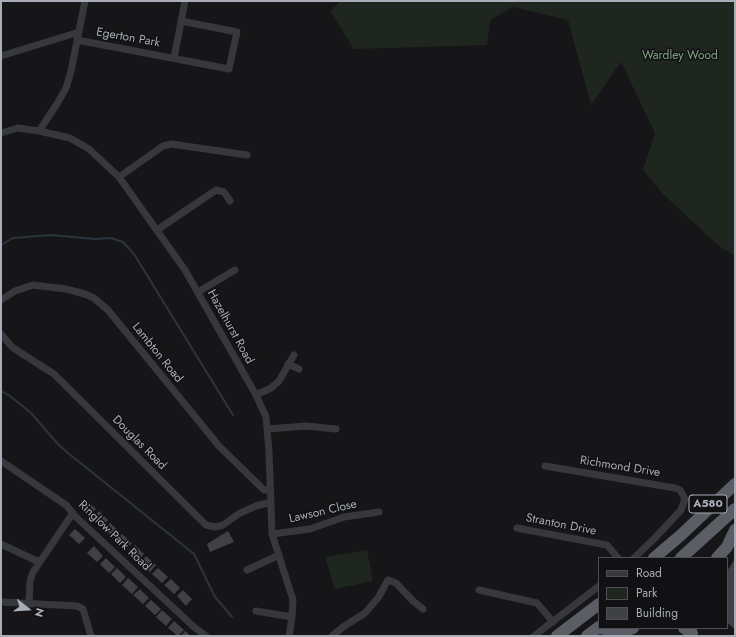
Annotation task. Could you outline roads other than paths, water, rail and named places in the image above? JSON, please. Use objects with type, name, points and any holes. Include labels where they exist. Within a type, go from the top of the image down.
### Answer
[{"type":"highway","name":"A580","points":[[681,535],[735,474]]},
{"type":"highway","name":"A580","points":[[655,557],[735,484]]},
{"type":"highway","name":"A580","points":[[682,557],[735,509]]},
{"type":"highway","points":[[719,557],[727,547],[735,530]]},
{"type":"highway","points":[[557,636],[596,606]]},
{"type":"highway","points":[[587,636],[598,629]]},
{"type":"highway","points":[[604,629],[621,632],[630,629]]},
{"type":"street","points":[[39,131],[66,88],[85,1]]},
{"type":"street","name":"Egerton Park","points":[[174,58],[185,1]]},
{"type":"street","name":"Egerton Park","points":[[77,40],[229,69],[237,32],[181,21]]},
{"type":"street","points":[[1,56],[79,32]]},
{"type":"street","name":"Hazelhurst Road","points":[[1,133],[18,128],[39,131],[70,138],[89,149],[119,177],[185,270],[198,292],[256,395],[266,417],[268,429],[272,534],[292,593],[293,606],[289,636]]},
{"type":"street","points":[[119,177],[163,146],[171,144],[239,151],[247,155]]},
{"type":"street","points":[[157,230],[216,190],[224,192],[230,201]]},
{"type":"street","points":[[198,292],[235,270]]},
{"type":"street","name":"Lambton Road","points":[[1,300],[15,291],[33,285],[66,289],[94,298],[108,310],[219,446],[264,490],[271,490]]},
{"type":"street","name":"Douglas Road","points":[[1,334],[12,347],[54,374],[206,525],[215,527],[223,525],[240,513],[256,506],[271,502]]},
{"type":"street","points":[[256,395],[271,388],[279,381],[294,354]]},
{"type":"street","points":[[288,364],[298,369]]},
{"type":"street","points":[[268,429],[306,426],[336,429]]},
{"type":"street","name":"Ringlow Park Road","points":[[1,461],[66,505],[194,627],[206,636]]},
{"type":"street","name":"Richmond Drive","points":[[545,466],[680,490],[685,499],[681,510],[635,557]]},
{"type":"street","name":"Lawson Close","points":[[272,534],[310,529],[344,518],[379,512]]},
{"type":"street","points":[[29,604],[31,577],[39,562],[73,513]]},
{"type":"street","name":"Stranton Drive","points":[[517,528],[607,545],[617,557]]},
{"type":"street","points":[[1,544],[39,562]]},
{"type":"street","points":[[247,570],[279,555]]},
{"type":"street","points":[[332,636],[365,613],[378,598],[388,580],[396,583],[410,602],[423,609]]},
{"type":"street","points":[[534,636],[598,587]]},
{"type":"street","points":[[479,590],[537,603],[553,622]]},
{"type":"street","points":[[585,597],[596,606]]},
{"type":"street","points":[[1,602],[77,606],[83,610],[92,636]]},
{"type":"street","points":[[256,611],[292,617]]},
{"type":"waterway","points":[[1,245],[13,238],[51,235],[95,239],[111,238],[123,242],[134,254],[233,415]]},
{"type":"waterway","points":[[1,391],[10,396],[31,413],[58,444],[68,453],[194,554],[215,597],[232,617]]},
{"type":"park label","name":"Wardley Wood","points":[[680,56]]}]
